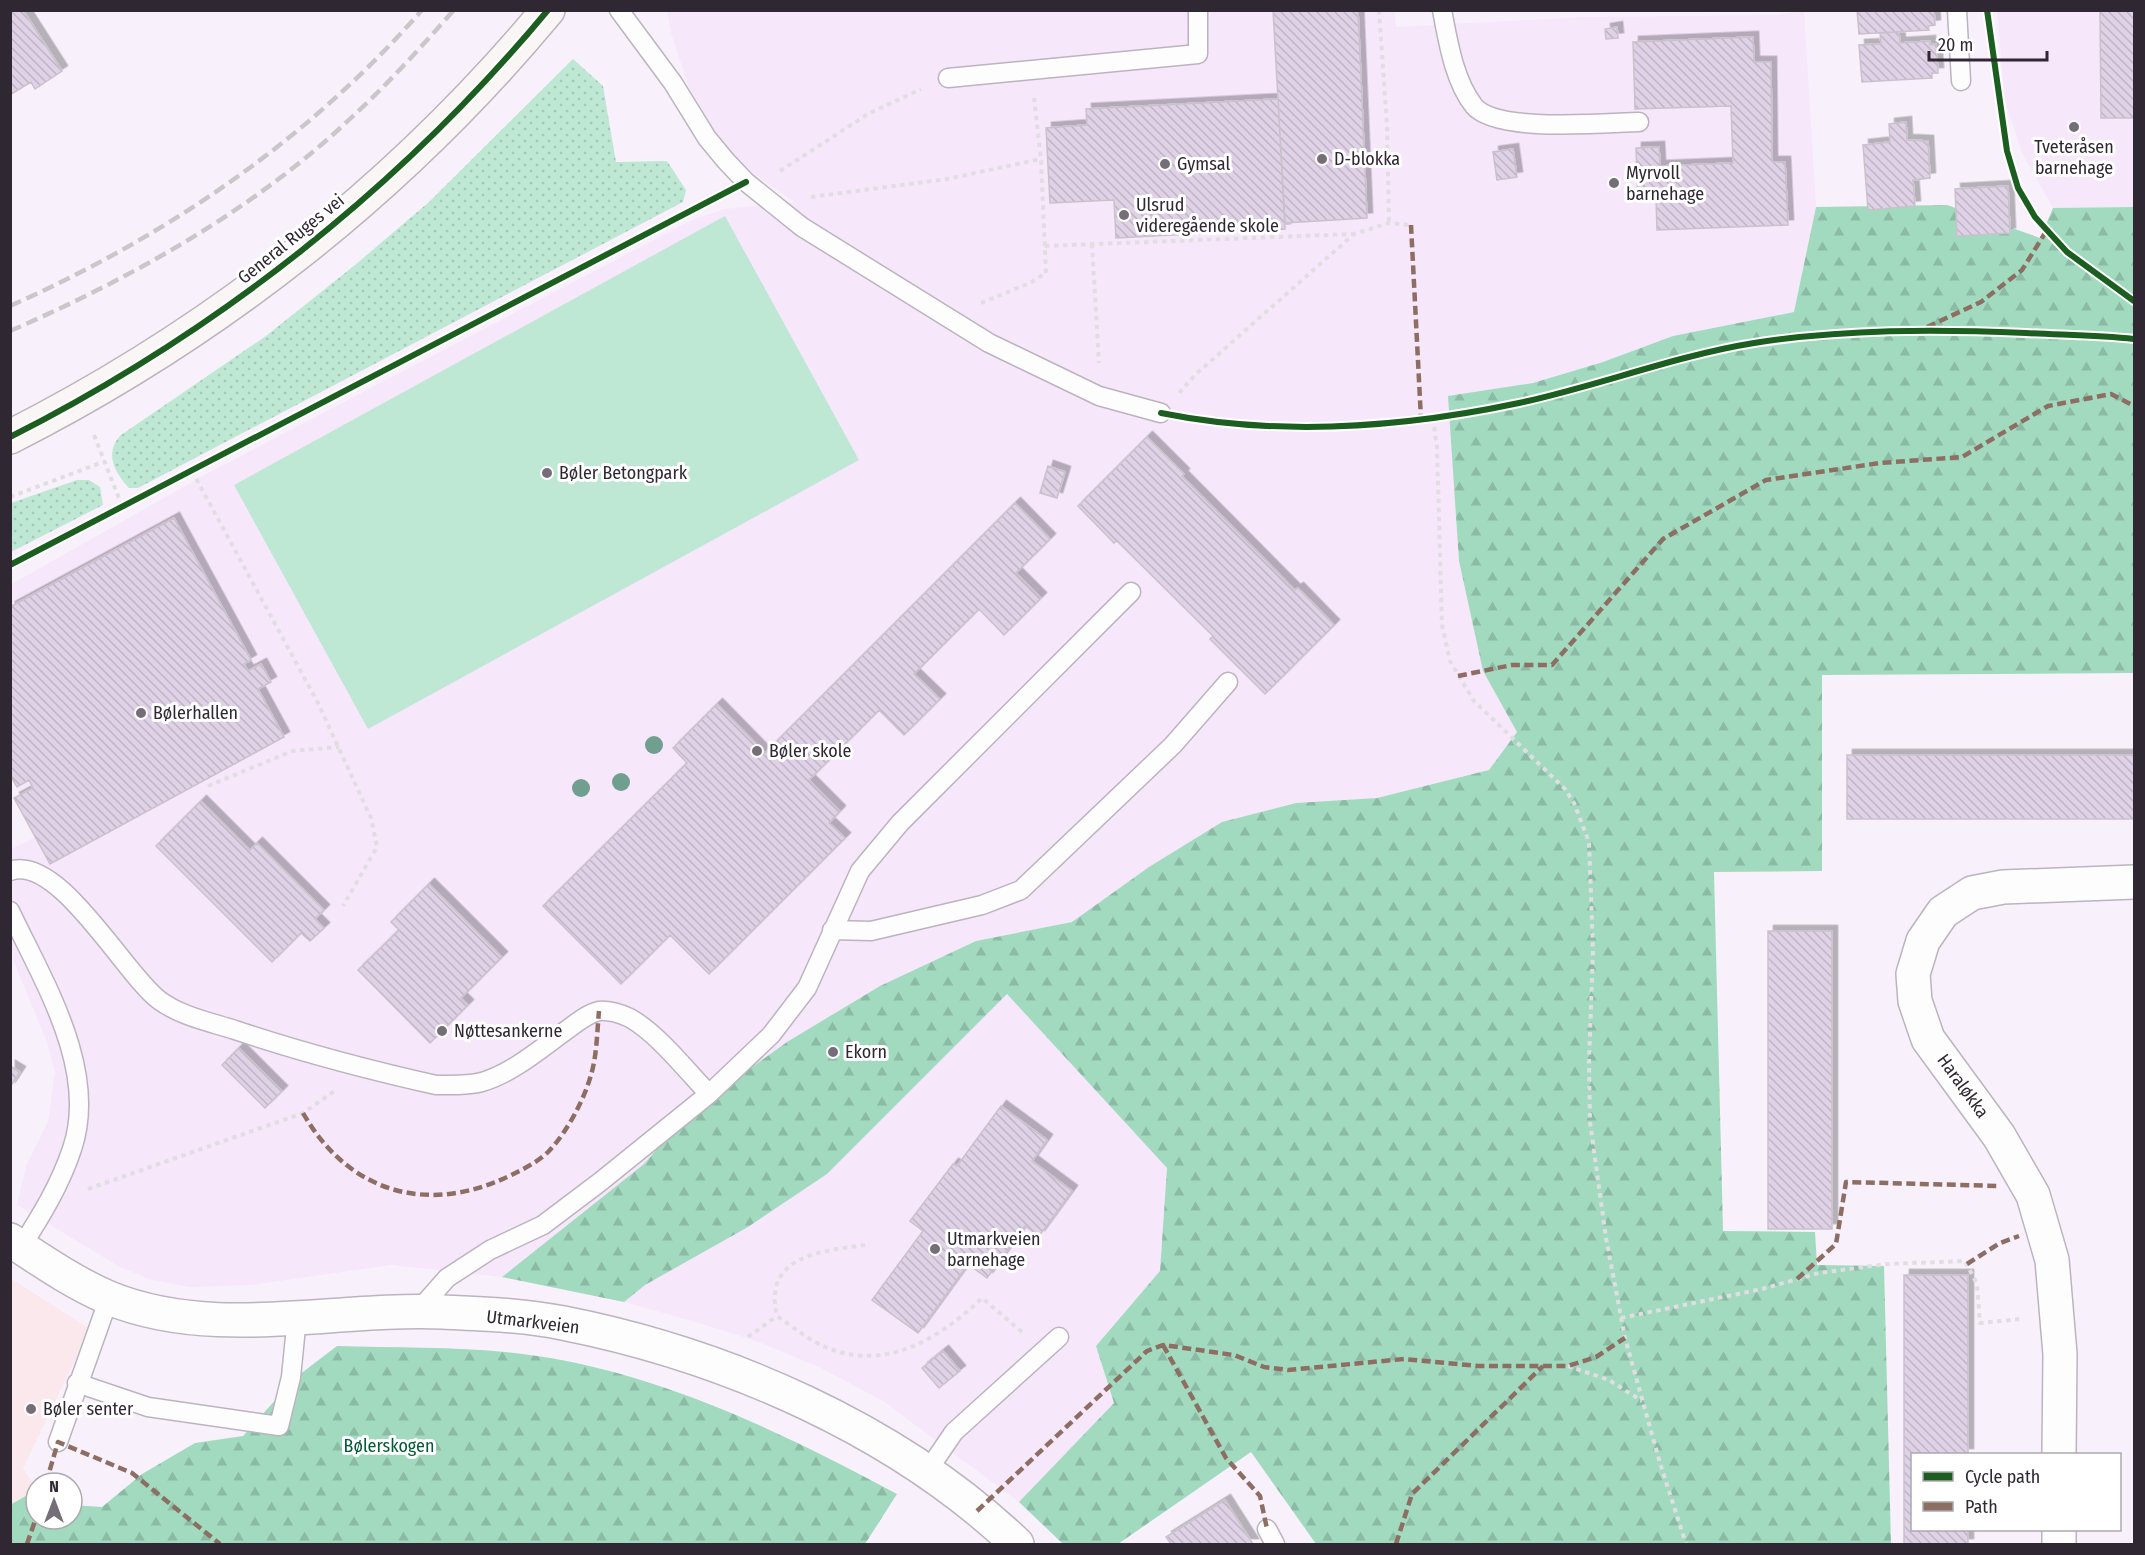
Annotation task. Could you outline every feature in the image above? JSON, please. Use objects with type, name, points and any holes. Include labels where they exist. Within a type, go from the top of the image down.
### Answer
[{"type":"main road","name":"General Ruges vei","points":[[10,437],[168,346],[243,297],[313,243],[374,191],[441,128],[548,10]]},
{"type":"street","name":"Haraløkka","points":[[2060,1453],[2060,1354],[2052,1260],[2033,1196],[1999,1136],[1928,1039],[1915,1001],[1913,974],[1923,941],[1943,912],[1972,893],[2003,887],[2134,882]]},
{"type":"street","name":"Utmarkveien","points":[[16,1244],[60,1273],[109,1298],[168,1316],[247,1320],[417,1312],[534,1318],[654,1344],[729,1368],[803,1401],[854,1428],[926,1473],[997,1526],[1017,1545]]},
{"type":"lane","points":[[619,10],[673,83],[707,138],[726,161],[761,194],[802,227],[943,312],[989,343],[1100,396],[1161,413]]},
{"type":"lane","points":[[948,78],[1198,54],[1198,10]]},
{"type":"lane","points":[[1442,10],[1458,77],[1475,107],[1494,119],[1520,124],[1639,122]]},
{"type":"lane","points":[[1957,10],[1961,81]]},
{"type":"lane","points":[[417,1312],[447,1278],[490,1250],[543,1225],[709,1094],[771,1035],[807,988],[860,872],[900,823],[1131,592]]},
{"type":"lane","points":[[832,930],[871,931],[982,905],[1021,890],[1173,745],[1228,682]]},
{"type":"lane","points":[[10,871],[32,870],[63,891],[162,1002],[196,1018],[368,1068],[436,1085],[483,1081],[532,1056],[582,1019],[599,1011],[616,1013],[629,1018],[649,1032],[709,1094]]},
{"type":"lane","points":[[10,911],[69,1038],[78,1086],[77,1123],[73,1147],[48,1203],[16,1244]]},
{"type":"lane","points":[[58,1442],[109,1298]]},
{"type":"lane","points":[[77,1383],[148,1407],[279,1426],[291,1377],[297,1317]]},
{"type":"lane","points":[[926,1473],[954,1432],[1059,1337]]},
{"type":"path","points":[[1379,10],[1387,125],[1389,223]]},
{"type":"path","points":[[943,312],[977,304],[1030,284],[1046,273],[1041,159],[1031,70]]},
{"type":"path","points":[[761,194],[804,154],[868,114],[948,78]]},
{"type":"path","points":[[761,194],[800,198],[895,187],[1006,168],[1041,159]]},
{"type":"path","points":[[1046,246],[1354,234],[1389,223],[1411,225]]},
{"type":"path","points":[[1161,413],[1195,375],[1354,234]]},
{"type":"path","points":[[1092,244],[1100,396]]},
{"type":"path","points":[[1421,419],[1444,416]]},
{"type":"path","points":[[1433,418],[1437,448],[1442,625],[1450,661],[1474,700],[1557,779],[1574,803],[1589,842],[1593,950],[1589,1062],[1590,1122],[1606,1238],[1621,1318],[1642,1401],[1686,1545]]},
{"type":"path","points":[[93,434],[122,506]]},
{"type":"path","points":[[10,497],[103,462]]},
{"type":"path","points":[[182,476],[202,465]]},
{"type":"path","points":[[192,471],[318,703],[371,818],[377,847],[343,906]]},
{"type":"path","points":[[112,511],[132,501]]},
{"type":"path","points":[[208,786],[292,751],[339,747]]},
{"type":"path","points":[[48,1203],[303,1113],[368,1068]]},
{"type":"path","points":[[865,1245],[817,1252],[786,1268],[777,1283],[774,1298],[777,1316],[814,1342],[840,1353],[883,1357],[918,1345],[944,1331],[982,1298],[1022,1332],[1040,1354]]},
{"type":"path","points":[[1621,1318],[1762,1288],[1819,1273],[1887,1264],[1965,1262],[1977,1284],[1980,1323],[2056,1316]]},
{"type":"path","points":[[1568,1366],[1609,1380],[1642,1401]]},
{"type":"shaded area","name":"Bøler skole","points":[[1394,10],[1396,27],[1584,17],[1776,15],[1804,11],[1816,207],[1794,312],[1673,336],[1603,362],[1533,383],[1449,396],[1459,561],[1483,671],[1517,732],[1489,770],[1377,798],[1296,803],[1222,822],[1149,868],[1072,922],[976,941],[880,986],[787,1042],[687,1114],[644,1164],[502,1277],[391,1265],[250,1285],[190,1287],[152,1280],[120,1267],[17,1205],[26,1166],[48,1121],[55,1072],[47,1042],[11,955],[11,849],[41,834],[11,776],[10,585],[210,472],[694,219],[725,209],[795,202],[761,179],[733,155],[716,134],[688,85],[671,33],[667,11]]},
{"type":"shaded area","name":"Tveteråsen barnehage","points":[[1997,11],[2134,11],[2134,207],[2053,208],[2022,153],[2005,101]]},
{"type":"shaded area","name":"Utmarkveien barnehage","points":[[1007,994],[1167,1168],[1160,1271],[1096,1346],[1114,1403],[1019,1502],[883,1401],[821,1368],[756,1341],[624,1302],[645,1285],[748,1227],[827,1174]]},
{"type":"shaded area","name":"Bøler senter","points":[[10,1278],[90,1329],[23,1468],[24,1497],[11,1505]]},
{"type":"green space","points":[[573,59],[603,86],[616,162],[667,161],[686,190],[683,202],[138,488],[129,488],[115,469],[113,462],[113,448],[121,435],[266,336],[355,265],[429,202]]},
{"type":"green space","points":[[1947,205],[2040,238],[2053,208],[2134,207],[2134,673],[1822,675],[1822,871],[1714,872],[1723,1231],[1815,1232],[1817,1265],[1884,1266],[1891,1544],[1316,1544],[1251,1452],[1118,1544],[1063,1544],[1019,1502],[1114,1403],[1096,1346],[1160,1271],[1167,1168],[1007,994],[827,1174],[748,1227],[645,1285],[624,1302],[502,1277],[644,1164],[687,1114],[787,1042],[880,986],[976,941],[1072,922],[1149,867],[1222,822],[1296,803],[1377,798],[1489,770],[1517,732],[1483,671],[1459,561],[1448,396],[1533,383],[1603,362],[1673,336],[1794,312],[1816,207]]},
{"type":"green space","name":"Bøler Betongpark","points":[[725,216],[859,460],[368,729],[234,485]]},
{"type":"green space","points":[[77,480],[89,480],[100,487],[103,505],[11,552],[11,503]]},
{"type":"green space","name":"Bølerskogen","points":[[337,1346],[463,1349],[537,1356],[585,1365],[678,1392],[723,1410],[812,1450],[897,1494],[865,1544],[11,1544],[10,1505],[24,1497],[24,1531],[84,1531],[84,1506],[102,1507],[142,1474],[195,1443],[243,1436],[295,1378]]},
{"type":"building","points":[[10,10],[23,10],[62,71],[35,89],[31,82],[10,95]]},
{"type":"building","name":"D-blokka","points":[[1273,10],[1358,10],[1367,218],[1285,223]]},
{"type":"building","points":[[1857,10],[1934,10],[1935,25],[1928,26],[1929,30],[1859,34]]},
{"type":"building","points":[[2100,10],[2134,10],[2134,118],[2101,118]]},
{"type":"building","points":[[1617,27],[1618,38],[1606,39],[1605,29]]},
{"type":"building","points":[[1899,32],[1900,43],[1930,41],[1930,45],[1936,44],[1938,73],[1932,73],[1932,78],[1862,82],[1859,45],[1881,44],[1880,33]]},
{"type":"building","points":[[1753,37],[1754,62],[1771,62],[1772,162],[1785,162],[1788,225],[1657,230],[1656,198],[1638,199],[1636,148],[1659,147],[1660,166],[1733,163],[1731,106],[1635,109],[1633,42]]},
{"type":"building","name":"Gymsal","points":[[1278,99],[1285,229],[1116,238],[1114,200],[1050,203],[1046,128],[1087,125],[1086,109]]},
{"type":"building","points":[[1906,122],[1907,140],[1928,141],[1930,178],[1913,180],[1915,206],[1868,210],[1863,145],[1890,142],[1889,124]]},
{"type":"building","points":[[1513,149],[1517,177],[1497,180],[1493,152]]},
{"type":"building","points":[[2008,186],[2010,233],[1957,236],[1955,189]]},
{"type":"building","points":[[1147,437],[1184,474],[1182,476],[1295,590],[1298,588],[1334,625],[1265,694],[1210,639],[1213,636],[1117,541],[1114,543],[1078,506]]},
{"type":"building","points":[[1048,466],[1065,472],[1057,498],[1040,493]]},
{"type":"building","points":[[1015,503],[1050,539],[1016,573],[1041,598],[1004,635],[979,609],[914,674],[940,699],[904,735],[879,710],[809,780],[840,811],[829,823],[845,838],[709,974],[670,935],[621,984],[543,906],[687,763],[673,748],[717,704],[765,753]]},
{"type":"building","name":"Bølerhallen","points":[[174,518],[251,660],[244,664],[248,671],[261,664],[271,682],[258,689],[284,737],[50,864],[14,798],[33,788],[29,780],[17,787],[10,775],[10,607]]},
{"type":"building","points":[[1847,755],[2134,755],[2134,819],[1847,819]]},
{"type":"building","points":[[201,801],[250,850],[257,843],[324,910],[315,919],[324,928],[310,941],[301,933],[272,962],[156,846]]},
{"type":"building","points":[[429,884],[502,957],[461,998],[468,1005],[430,1043],[358,970],[399,930],[391,922]]},
{"type":"building","points":[[1768,931],[1832,931],[1832,1229],[1768,1229]]},
{"type":"building","points":[[239,1048],[282,1091],[265,1108],[222,1065]]},
{"type":"building","points":[[10,1066],[20,1072],[10,1087]]},
{"type":"building","points":[[1001,1106],[1047,1140],[1032,1161],[1072,1191],[1039,1236],[1025,1226],[987,1278],[968,1264],[918,1333],[872,1300],[923,1231],[910,1221],[953,1164],[957,1166]]},
{"type":"building","points":[[1904,1275],[1968,1275],[1968,1453],[1911,1453],[1911,1531],[1968,1531],[1968,1544],[1904,1544]]},
{"type":"building","points":[[943,1351],[960,1371],[939,1388],[922,1368]]},
{"type":"building","points":[[1225,1500],[1253,1544],[1171,1544],[1166,1537]]},
{"type":"railway","points":[[10,306],[68,279],[125,248],[179,216],[232,180],[332,101],[422,10]]},
{"type":"railway","points":[[10,331],[147,264],[191,238],[276,181],[316,149],[366,103],[454,10]]},
{"type":"marked path","points":[[1411,225],[1421,419]]},
{"type":"marked path","points":[[1927,327],[1981,302],[2022,270],[2047,230]]},
{"type":"marked path","points":[[1458,676],[1512,665],[1552,665],[1663,539],[1766,480],[1880,463],[1962,457],[2048,406],[2111,394],[2134,406]]},
{"type":"marked path","points":[[303,1113],[320,1139],[340,1159],[362,1176],[386,1187],[412,1193],[440,1195],[468,1191],[498,1181],[544,1156],[568,1125],[591,1075],[596,1051],[599,1011]]},
{"type":"marked path","points":[[1797,1279],[1836,1244],[1846,1182],[2000,1186]]},
{"type":"marked path","points":[[1967,1264],[2000,1243],[2019,1236]]},
{"type":"marked path","points":[[977,1511],[1147,1351],[1163,1345],[1234,1355],[1264,1367],[1288,1370],[1404,1359],[1478,1366],[1568,1366],[1596,1357],[1625,1338]]},
{"type":"marked path","points":[[1163,1345],[1226,1458],[1260,1496],[1267,1529]]},
{"type":"marked path","points":[[1396,1544],[1412,1494],[1543,1366]]},
{"type":"marked path","points":[[50,1471],[58,1442],[132,1473],[220,1544]]},
{"type":"marked path","points":[[27,1544],[32,1531]]},
{"type":"cycle path","points":[[10,437],[86,396],[161,351],[232,303],[301,251],[367,196],[431,137],[491,75],[548,10]]},
{"type":"cycle path","points":[[1987,10],[2007,151],[2018,188],[2035,217],[2067,252],[2134,301]]},
{"type":"cycle path","points":[[10,565],[746,182]]},
{"type":"cycle path","points":[[1161,413],[1251,425],[1295,427],[1340,426],[1430,418],[1519,403],[1695,355],[1754,343],[1822,335],[1890,331],[1958,331],[2134,339]]},
{"type":"place","name":"Tveteråsen barnehage","points":[[2074,127]]},
{"type":"place","name":"D-blokka","points":[[1322,159]]},
{"type":"place","name":"Gymsal","points":[[1165,164]]},
{"type":"place","name":"Myrvoll barnehage","points":[[1614,183]]},
{"type":"place","name":"Ulsrud videregående skole","points":[[1124,215]]},
{"type":"place","name":"Bøler Betongpark","points":[[547,473]]},
{"type":"place","name":"Bølerhallen","points":[[141,713]]},
{"type":"place","name":"Bøler skole","points":[[757,751]]},
{"type":"place","name":"Nøttesankerne","points":[[442,1031]]},
{"type":"place","name":"Ekorn","points":[[833,1052]]},
{"type":"place","name":"Utmarkveien barnehage","points":[[935,1249]]},
{"type":"place","name":"Bøler senter","points":[[31,1409]]}]
